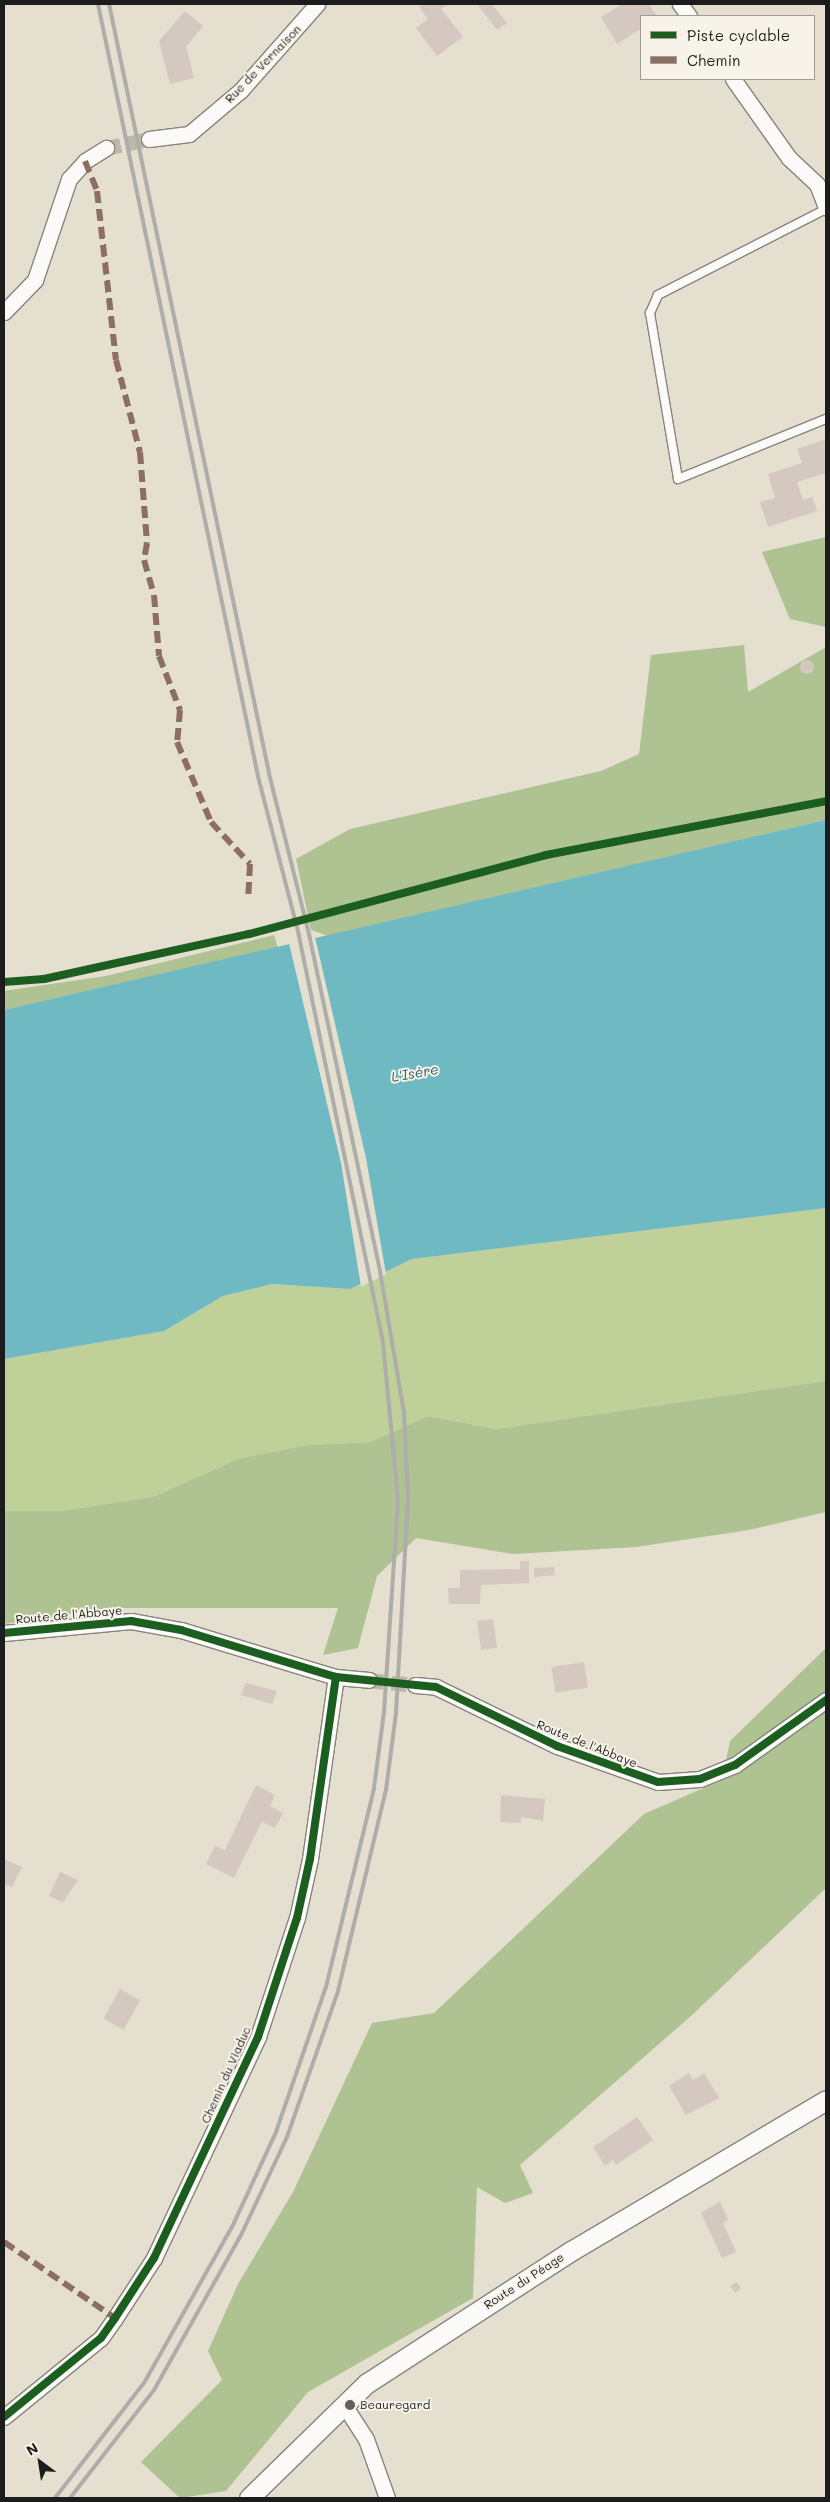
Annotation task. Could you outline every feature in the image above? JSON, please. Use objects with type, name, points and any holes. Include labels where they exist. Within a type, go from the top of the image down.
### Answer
[{"type":"street","name":"Rue de Vernaison","points":[[150,139],[189,134],[241,90],[317,4]]},
{"type":"street","points":[[680,4],[688,15]]},
{"type":"street","points":[[735,80],[789,158],[817,184],[826,208]]},
{"type":"street","points":[[4,312],[35,280],[69,179],[84,161],[106,148]]},
{"type":"street","name":"Route de l'Abbaye","points":[[4,1633],[132,1621],[180,1630],[336,1677],[369,1680]]},
{"type":"street","name":"Chemin du Viaduc","points":[[4,2418],[101,2338],[116,2318],[154,2258],[258,2037],[297,1918],[310,1859],[336,1677]]},
{"type":"street","name":"Route de l'Abbaye","points":[[415,1685],[436,1687],[556,1746],[658,1782],[700,1779],[735,1765],[826,1700]]},
{"type":"street","name":"Route du Péage","points":[[249,2498],[367,2382],[572,2250],[826,2100]]},
{"type":"street","points":[[344,2405],[366,2439],[387,2498]]},
{"type":"lane","points":[[826,208],[658,295],[650,313],[678,479],[826,419]]},
{"type":"green space","points":[[826,537],[826,627],[790,619],[762,552]]},
{"type":"green space","points":[[744,645],[748,692],[826,647],[826,820],[328,936],[311,930],[296,859],[350,829],[601,771],[639,754],[651,655]]},
{"type":"green space","points":[[274,935],[278,948],[4,1010],[4,991],[106,976]]},
{"type":"green space","points":[[826,1208],[826,1381],[496,1429],[428,1416],[371,1442],[307,1445],[238,1459],[153,1497],[60,1511],[4,1511],[4,1359],[164,1331],[223,1296],[272,1284],[350,1289],[412,1259]]},
{"type":"green space","points":[[826,1381],[826,1512],[749,1530],[636,1547],[513,1554],[416,1538],[377,1576],[358,1648],[323,1655],[338,1608],[110,1608],[4,1624],[4,1511],[60,1511],[153,1497],[238,1459],[307,1445],[371,1442],[428,1416],[496,1429]]},
{"type":"green space","points":[[826,1648],[826,1888],[691,2016],[520,2165],[533,2193],[505,2203],[477,2187],[473,2298],[308,2392],[226,2491],[180,2498],[141,2462],[222,2380],[208,2351],[238,2284],[293,2192],[372,2023],[434,2013],[644,1814],[722,1780],[730,1741]]},
{"type":"water","name":"L'Isère","points":[[826,820],[826,1208],[412,1259],[350,1289],[272,1284],[223,1296],[164,1331],[4,1359],[4,1010]]},
{"type":"pier","points":[[315,937],[366,1158],[386,1274],[361,1287],[341,1163],[289,943]]},
{"type":"building","points":[[424,4],[449,4],[441,9],[463,37],[437,56],[416,28],[428,19],[419,7]]},
{"type":"building","points":[[477,4],[492,4],[507,23],[497,30]]},
{"type":"building","points":[[622,4],[649,4],[656,15],[640,15],[640,30],[617,44],[601,17]]},
{"type":"building","points":[[185,11],[203,26],[186,47],[194,78],[170,84],[159,41]]},
{"type":"building","points":[[826,439],[826,473],[797,482],[803,500],[812,497],[817,511],[768,527],[760,502],[775,498],[768,474],[802,463],[797,449]]},
{"type":"building","points":[[807,660],[812,662],[814,667],[812,672],[807,674],[802,672],[800,667],[802,662]]},
{"type":"building","points":[[520,1561],[529,1561],[529,1583],[481,1585],[480,1604],[449,1604],[448,1588],[460,1588],[460,1570],[520,1569]]},
{"type":"building","points":[[554,1567],[555,1575],[534,1577],[534,1568]]},
{"type":"building","points":[[493,1619],[497,1648],[481,1650],[477,1621]]},
{"type":"building","points":[[584,1662],[588,1688],[555,1693],[551,1667]]},
{"type":"building","points":[[246,1683],[277,1691],[272,1704],[241,1695]]},
{"type":"building","points":[[256,1785],[275,1795],[270,1806],[283,1813],[275,1828],[262,1822],[234,1878],[206,1864],[215,1846],[225,1850]]},
{"type":"building","points":[[501,1795],[545,1799],[543,1821],[521,1817],[521,1823],[500,1822]]},
{"type":"building","points":[[4,1859],[22,1867],[12,1887],[4,1884]]},
{"type":"building","points":[[60,1872],[78,1880],[63,1902],[49,1896]]},
{"type":"building","points":[[120,1989],[140,2000],[124,2030],[104,2019]]},
{"type":"building","points":[[689,2073],[693,2080],[704,2073],[719,2098],[686,2115],[669,2086]]},
{"type":"building","points":[[637,2117],[653,2140],[616,2165],[613,2160],[605,2166],[593,2147]]},
{"type":"building","points":[[720,2201],[728,2220],[723,2223],[736,2252],[722,2258],[701,2213]]},
{"type":"building","points":[[737,2282],[741,2289],[735,2293],[730,2286]]},
{"type":"tunnel","points":[[106,148],[149,139]]},
{"type":"tunnel","points":[[369,1680],[415,1685]]},
{"type":"railway","points":[[55,2498],[144,2383],[232,2227],[276,2132],[326,1987],[374,1788],[384,1712],[398,1499],[383,1342],[299,935],[258,776],[98,4]]},
{"type":"railway","points":[[70,2498],[154,2390],[242,2233],[287,2137],[338,1991],[386,1790],[396,1713],[408,1498],[404,1413],[380,1271],[309,934],[269,773],[109,4]]},
{"type":"marked path","points":[[85,161],[97,191],[116,360],[140,452],[147,543],[144,560],[154,595],[159,656],[180,710],[177,742],[211,822],[250,864],[248,898]]},
{"type":"marked path","points":[[4,2242],[115,2318]]},
{"type":"cycle path","points":[[4,982],[44,979],[249,934],[546,855],[826,801]]},
{"type":"cycle path","points":[[4,1633],[131,1621],[181,1630],[336,1677],[436,1687],[557,1746],[658,1782],[700,1779],[735,1765],[826,1700]]},
{"type":"cycle path","points":[[4,2417],[101,2338],[115,2318],[154,2258],[258,2037],[297,1918],[310,1859],[336,1677]]},
{"type":"place","name":"Beauregard","points":[[350,2405]]}]
